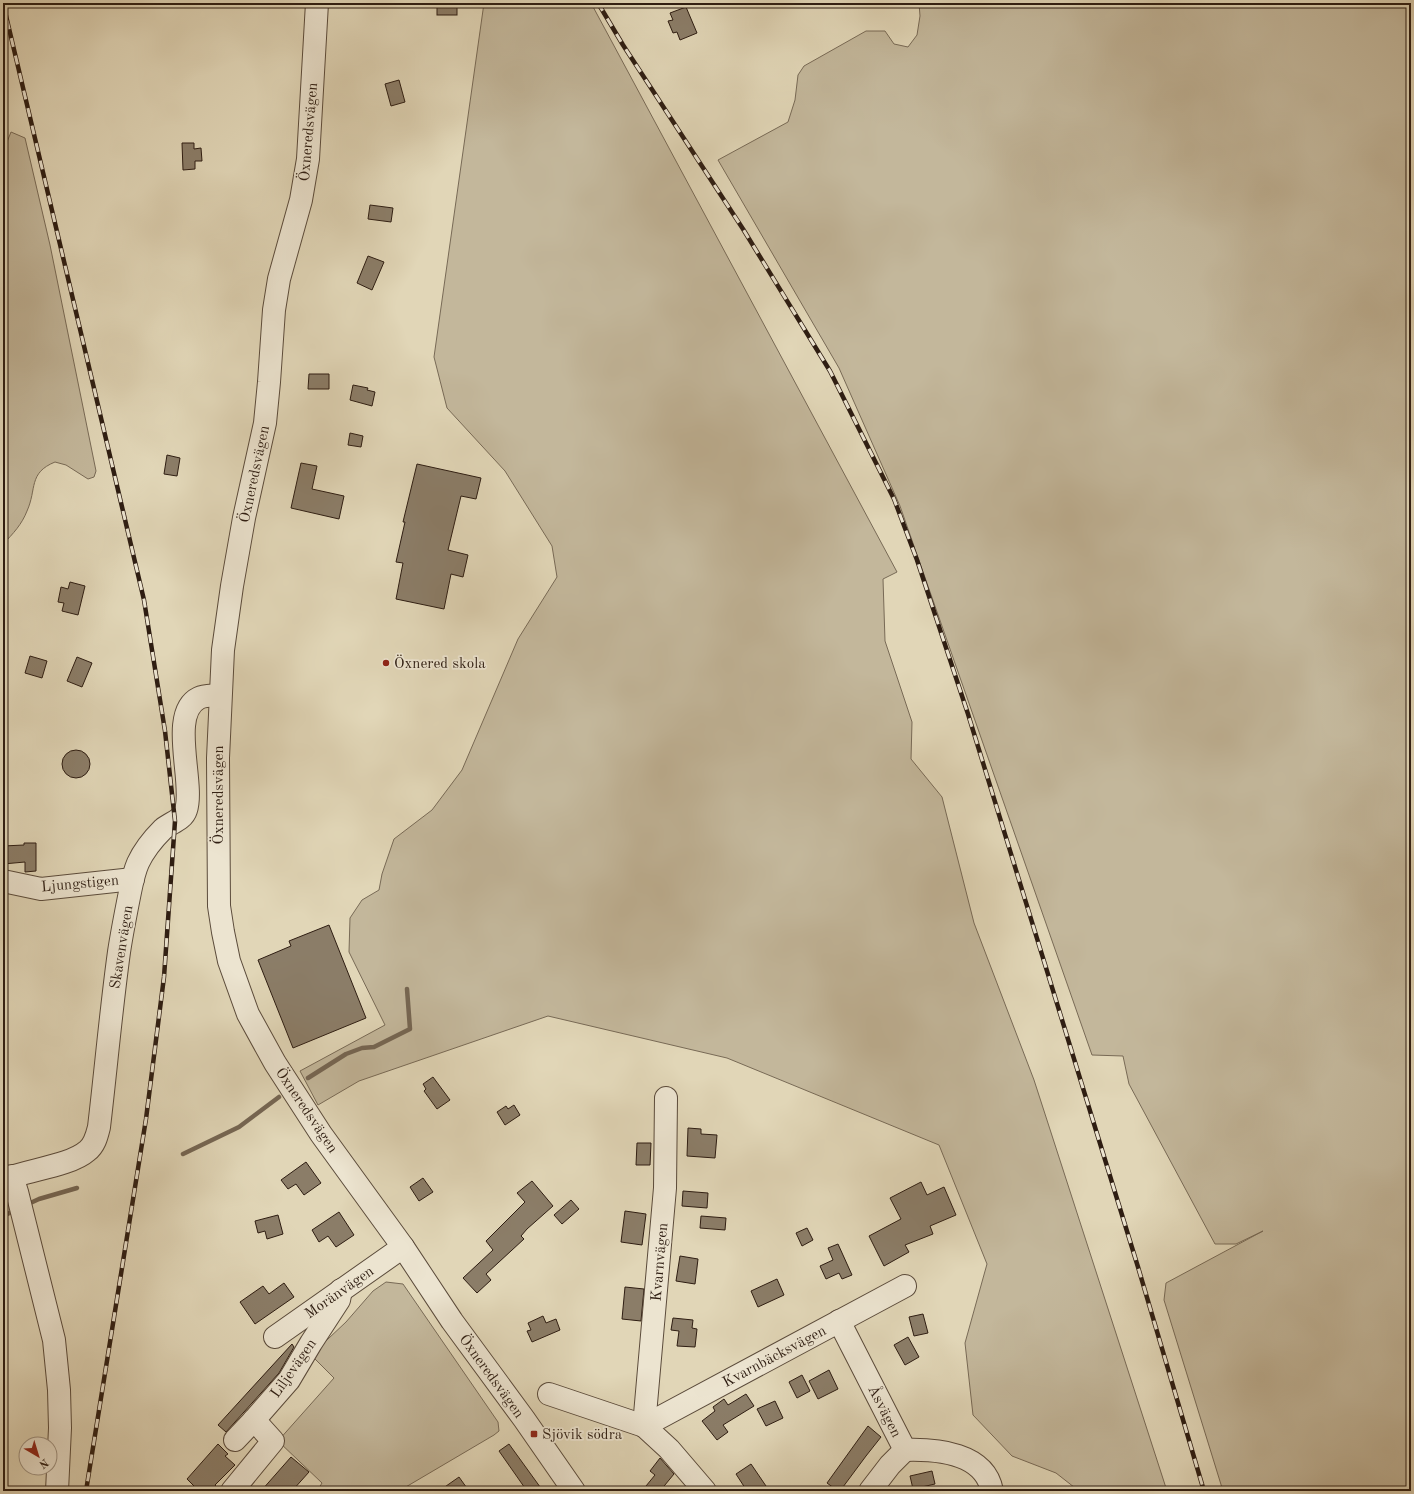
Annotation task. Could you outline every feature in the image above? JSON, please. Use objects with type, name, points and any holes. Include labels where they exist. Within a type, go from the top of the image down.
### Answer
[{"type":"street","name":"Öxneredsvägen","points":[[317,3],[308,159],[301,200],[279,280],[274,310],[265,423],[252,480],[232,586],[223,650],[218,758],[219,906],[229,961],[237,986],[248,1014],[275,1063],[321,1134],[403,1247],[452,1322],[524,1419],[574,1491]]},
{"type":"street","name":"Skavenvägen","points":[[10,1183],[77,1158],[88,1151],[96,1139],[99,1126],[113,996],[123,921],[133,879],[138,863],[148,845],[164,828],[184,815],[187,809],[189,796],[184,745],[184,719],[188,709],[198,698],[220,695]]},
{"type":"street","name":"Ljungstigen","points":[[3,881],[41,889],[133,879]]},
{"type":"street","name":"Kvarnvägen","points":[[644,1426],[665,1188],[666,1098]]},
{"type":"street","points":[[10,1183],[25,1224],[54,1340],[59,1390],[60,1428],[57,1491]]},
{"type":"street","name":"Moränvägen","points":[[275,1337],[403,1247]]},
{"type":"street","name":"Kvarnbäcksvägen","points":[[644,1426],[905,1286]]},
{"type":"street","name":"Liljevägen","points":[[234,1440],[254,1420],[289,1380],[311,1342],[339,1300],[341,1290]]},
{"type":"street","name":"Åsvägen","points":[[839,1321],[905,1450],[927,1450],[959,1456],[970,1461],[979,1466],[989,1480],[992,1491]]},
{"type":"street","points":[[549,1394],[644,1426],[669,1449],[705,1491]]},
{"type":"street","points":[[232,1491],[273,1441],[254,1420]]},
{"type":"street","points":[[870,1491],[890,1465],[905,1450]]},
{"type":"shaded area","points":[[484,3],[591,3],[897,572],[883,579],[885,641],[912,722],[911,759],[942,797],[974,923],[1034,1080],[1167,1491],[1079,1491],[1056,1473],[1012,1456],[973,1415],[965,1343],[987,1264],[939,1145],[727,1058],[548,1016],[359,1081],[318,1105],[300,1071],[385,1025],[349,952],[350,918],[362,900],[379,890],[382,874],[394,839],[432,810],[462,770],[518,639],[557,577],[552,546],[505,471],[447,408],[434,357]]},
{"type":"shaded area","points":[[919,3],[1411,3],[1411,1491],[1223,1491],[1164,1300],[1166,1283],[1263,1231],[1236,1244],[1215,1244],[1129,1084],[1123,1056],[1092,1055],[900,506],[839,368],[718,160],[788,122],[795,100],[798,75],[804,66],[866,31],[885,31],[894,44],[908,47],[917,35],[920,16]]},
{"type":"shaded area","points":[[11,132],[25,138],[50,245],[96,471],[94,477],[88,479],[66,465],[55,462],[46,466],[37,477],[30,503],[23,520],[14,533],[3,544],[3,152]]},
{"type":"shaded area","points":[[386,1282],[403,1284],[498,1422],[499,1431],[399,1491],[317,1491],[322,1483],[278,1441],[334,1378],[311,1355],[346,1322],[373,1291]]},
{"type":"building","points":[[437,3],[457,3],[457,15],[437,15]]},
{"type":"building","points":[[686,7],[697,33],[680,40],[677,32],[673,33],[668,21],[673,20],[670,13]]},
{"type":"building","points":[[399,80],[405,102],[391,106],[385,84]]},
{"type":"building","points":[[182,143],[194,143],[194,149],[201,148],[202,161],[195,161],[195,169],[183,170]]},
{"type":"building","points":[[370,205],[393,208],[391,222],[368,219]]},
{"type":"building","points":[[368,256],[384,262],[372,290],[357,283]]},
{"type":"building","points":[[309,374],[329,374],[329,389],[308,389]]},
{"type":"building","points":[[353,385],[368,388],[367,390],[375,392],[372,406],[350,400]]},
{"type":"building","points":[[350,433],[363,436],[361,447],[348,445]]},
{"type":"building","points":[[167,455],[180,458],[177,476],[164,474]]},
{"type":"building","points":[[301,463],[317,466],[312,489],[344,496],[339,519],[291,508]]},
{"type":"building","points":[[417,464],[481,478],[476,499],[461,496],[448,550],[468,555],[463,577],[451,574],[444,609],[396,599],[403,563],[396,562],[405,522],[403,522]]},
{"type":"building","points":[[70,582],[85,586],[78,615],[62,611],[64,603],[58,602],[61,587],[68,589]]},
{"type":"building","points":[[30,656],[47,661],[42,678],[25,673]]},
{"type":"building","points":[[77,657],[92,663],[82,687],[67,681]]},
{"type":"building","points":[[76,750],[82,751],[86,754],[89,758],[89,770],[86,774],[82,777],[76,778],[70,777],[66,774],[63,770],[62,764],[63,758],[66,754],[70,751]]},
{"type":"building","points":[[24,843],[36,843],[36,871],[25,872],[25,862],[3,864],[3,846],[24,845]]},
{"type":"building","points":[[329,925],[366,1018],[293,1048],[258,960],[291,946],[289,941]]},
{"type":"building","points":[[433,1077],[450,1100],[437,1109],[424,1091],[426,1089],[423,1084]]},
{"type":"building","points":[[514,1105],[520,1115],[505,1125],[497,1112],[506,1106],[508,1109]]},
{"type":"building","points":[[688,1128],[701,1129],[701,1134],[717,1135],[715,1158],[687,1156]]},
{"type":"building","points":[[637,1143],[651,1143],[650,1165],[636,1165]]},
{"type":"building","points":[[306,1162],[321,1183],[304,1195],[296,1184],[288,1189],[281,1180]]},
{"type":"building","points":[[423,1178],[433,1192],[419,1201],[410,1187]]},
{"type":"building","points":[[532,1181],[553,1206],[527,1229],[521,1236],[524,1239],[486,1274],[491,1280],[477,1293],[463,1278],[493,1250],[486,1241],[525,1202],[517,1193]]},
{"type":"building","points":[[921,1182],[927,1195],[944,1187],[956,1215],[930,1226],[933,1234],[905,1245],[909,1252],[884,1266],[869,1236],[901,1219],[890,1198]]},
{"type":"building","points":[[683,1191],[708,1193],[707,1208],[682,1206]]},
{"type":"building","points":[[571,1200],[579,1209],[562,1224],[554,1215]]},
{"type":"building","points":[[625,1211],[646,1214],[642,1245],[621,1242]]},
{"type":"building","points":[[339,1212],[354,1235],[336,1247],[328,1236],[319,1242],[312,1230]]},
{"type":"building","points":[[278,1215],[283,1234],[267,1239],[265,1231],[258,1233],[255,1221]]},
{"type":"building","points":[[701,1216],[726,1218],[725,1230],[700,1228]]},
{"type":"building","points":[[807,1228],[813,1240],[802,1246],[796,1233]]},
{"type":"building","points":[[838,1244],[852,1275],[842,1279],[839,1273],[826,1279],[820,1266],[833,1260],[828,1248]]},
{"type":"building","points":[[680,1256],[698,1259],[695,1284],[676,1281]]},
{"type":"building","points":[[777,1279],[784,1295],[758,1307],[751,1291]]},
{"type":"building","points":[[284,1283],[294,1297],[255,1324],[240,1302],[263,1286],[269,1294]]},
{"type":"building","points":[[625,1287],[644,1289],[641,1321],[622,1319]]},
{"type":"building","points":[[923,1314],[928,1333],[914,1336],[909,1317]]},
{"type":"building","points":[[543,1316],[546,1323],[556,1319],[560,1330],[532,1342],[527,1331],[531,1330],[528,1323]]},
{"type":"building","points":[[673,1318],[693,1320],[692,1328],[697,1329],[695,1347],[677,1346],[679,1331],[671,1330]]},
{"type":"building","points":[[908,1337],[919,1357],[905,1365],[894,1345]]},
{"type":"building","points":[[292,1344],[294,1347],[279,1373],[226,1432],[218,1425]]},
{"type":"building","points":[[829,1370],[838,1389],[818,1399],[809,1381]]},
{"type":"building","points":[[802,1375],[810,1391],[797,1398],[789,1382]]},
{"type":"building","points":[[746,1394],[754,1406],[723,1425],[728,1432],[717,1440],[702,1421],[715,1411],[713,1407],[724,1399],[728,1405]]},
{"type":"building","points":[[775,1401],[783,1418],[766,1426],[757,1409]]},
{"type":"building","points":[[868,1426],[881,1437],[840,1491],[838,1491],[827,1483]]},
{"type":"building","points":[[218,1444],[228,1454],[225,1456],[235,1465],[215,1485],[220,1491],[199,1491],[187,1479]]},
{"type":"building","points":[[509,1444],[543,1491],[527,1491],[499,1451]]},
{"type":"building","points":[[291,1457],[309,1472],[292,1491],[261,1491]]},
{"type":"building","points":[[660,1458],[674,1474],[660,1491],[652,1491],[646,1486],[655,1475],[650,1471]]},
{"type":"building","points":[[751,1464],[766,1486],[758,1491],[747,1491],[736,1474]]},
{"type":"building","points":[[932,1471],[935,1484],[913,1489],[910,1476]]},
{"type":"building","points":[[459,1477],[469,1491],[439,1491]]},
{"type":"waterway","points":[[308,1078],[346,1054],[362,1048],[374,1047],[410,1029],[407,989]]},
{"type":"waterway","points":[[183,1154],[239,1127],[279,1097]]},
{"type":"waterway","points":[[26,1205],[39,1199],[77,1188]]},
{"type":"waterway","points":[[3,1216],[16,1210]]},
{"type":"railway","points":[[3,3],[144,600],[165,731],[175,821],[164,977],[146,1119],[86,1491]]},
{"type":"railway","points":[[598,3],[623,45],[743,229],[830,371],[894,499],[917,560],[968,714],[1138,1267],[1204,1491]]},
{"type":"place","name":"Öxnered skola","points":[[386,663]]},
{"type":"place","name":"Sjövik södra","points":[[534,1434]]}]
